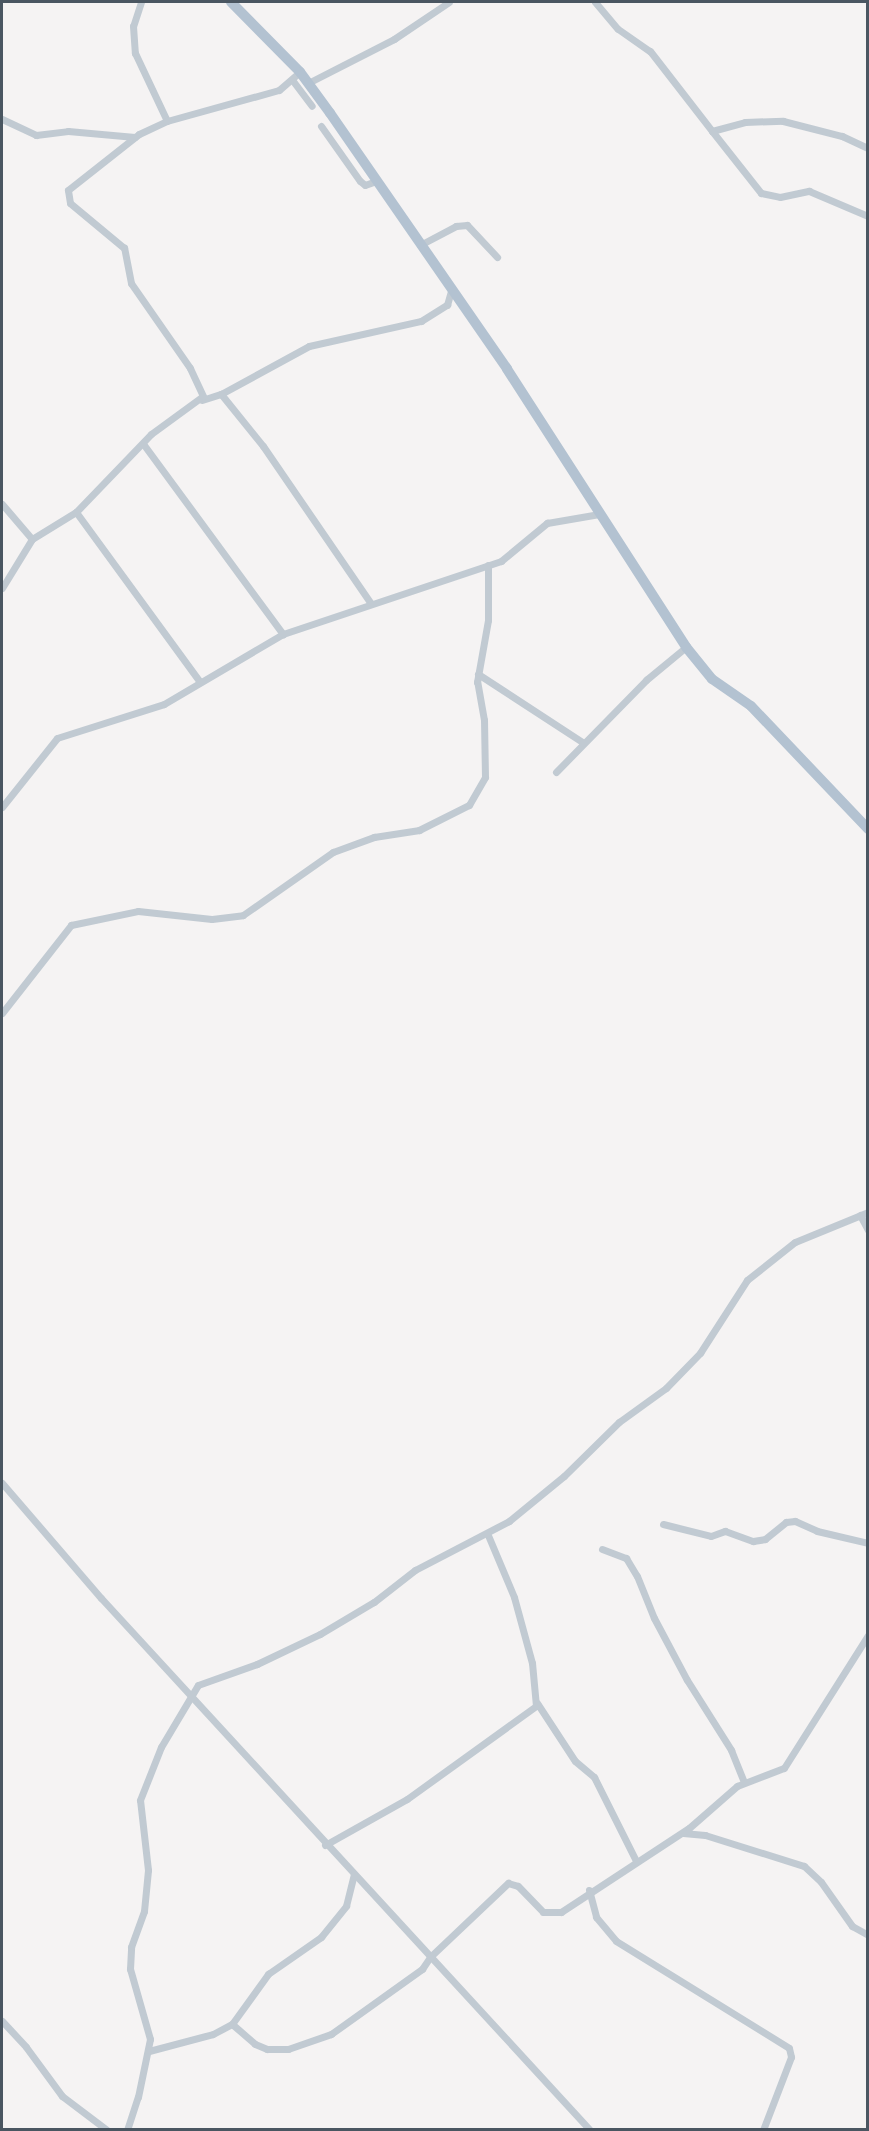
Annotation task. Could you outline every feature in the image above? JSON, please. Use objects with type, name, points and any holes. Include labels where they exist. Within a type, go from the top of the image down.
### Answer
[{"type":"main road","points":[[231,2],[296,77],[308,83],[449,286],[686,647],[712,680],[751,706],[867,829]]},
{"type":"street","points":[[141,2],[133,26],[135,53],[167,121]]},
{"type":"street","points":[[308,83],[394,39],[449,2]]},
{"type":"street","points":[[595,2],[618,29],[650,51],[761,193],[780,197],[809,191],[867,216]]},
{"type":"street","points":[[202,400],[203,391],[190,368],[131,283],[124,248],[68,197],[75,181],[135,137],[167,121],[230,106],[296,77],[312,106]]},
{"type":"street","points":[[2,119],[36,135],[68,131],[135,137]]},
{"type":"street","points":[[712,131],[762,120],[783,121],[842,136],[867,148]]},
{"type":"street","points":[[321,126],[360,181],[365,185],[376,181]]},
{"type":"street","points":[[420,245],[456,226],[467,225],[497,257]]},
{"type":"street","points":[[2,588],[32,539],[76,512],[144,445],[156,430],[202,400],[221,394],[309,346],[421,321],[451,301],[449,286]]},
{"type":"street","points":[[221,394],[263,446],[371,604]]},
{"type":"street","points":[[144,445],[283,634]]},
{"type":"street","points":[[2,504],[32,539]]},
{"type":"street","points":[[76,512],[200,682]]},
{"type":"street","points":[[2,807],[57,738],[164,704],[283,634],[512,555],[547,523],[599,514]]},
{"type":"street","points":[[2,1013],[71,925],[138,910],[212,919],[243,915],[333,852],[374,837],[419,830],[470,805],[485,777],[478,674],[488,620],[488,565]]},
{"type":"street","points":[[556,772],[646,680],[686,647]]},
{"type":"street","points":[[478,674],[584,743]]},
{"type":"street","points":[[127,2130],[148,2051],[146,2016],[130,1969],[131,1947],[144,1911],[148,1870],[140,1800],[147,1775],[190,1696],[205,1681],[257,1664],[320,1634],[436,1557],[488,1535],[530,1505],[613,1428],[666,1388],[700,1353],[747,1280],[795,1242],[864,1213],[867,1230]]},
{"type":"street","points":[[2,1483],[325,1845],[590,2130]]},
{"type":"street","points":[[663,1524],[711,1536],[725,1531],[753,1541],[765,1539],[786,1522],[795,1521],[867,1543]]},
{"type":"street","points":[[488,1535],[514,1597],[532,1664],[537,1703],[575,1761],[594,1777],[636,1861]]},
{"type":"street","points":[[602,1549],[626,1558],[637,1576],[654,1618],[687,1680],[731,1750],[744,1782]]},
{"type":"street","points":[[232,2024],[260,2047],[277,2049],[301,2045],[331,2034],[426,1966],[430,1957],[508,1883],[518,1886],[543,1912],[554,1915],[589,1890],[680,1833],[744,1782],[778,1772],[793,1759],[867,1635]]},
{"type":"street","points":[[325,1845],[407,1799],[537,1703]]},
{"type":"street","points":[[680,1833],[705,1835],[804,1866],[821,1882],[852,1926],[867,1935]]},
{"type":"street","points":[[148,2051],[213,2034],[232,2024],[268,1974],[321,1937],[346,1906],[354,1875]]},
{"type":"street","points":[[589,1890],[596,1917],[616,1941],[789,2048],[791,2057],[763,2130]]},
{"type":"street","points":[[2,2021],[34,2056],[62,2096],[107,2130]]}]
